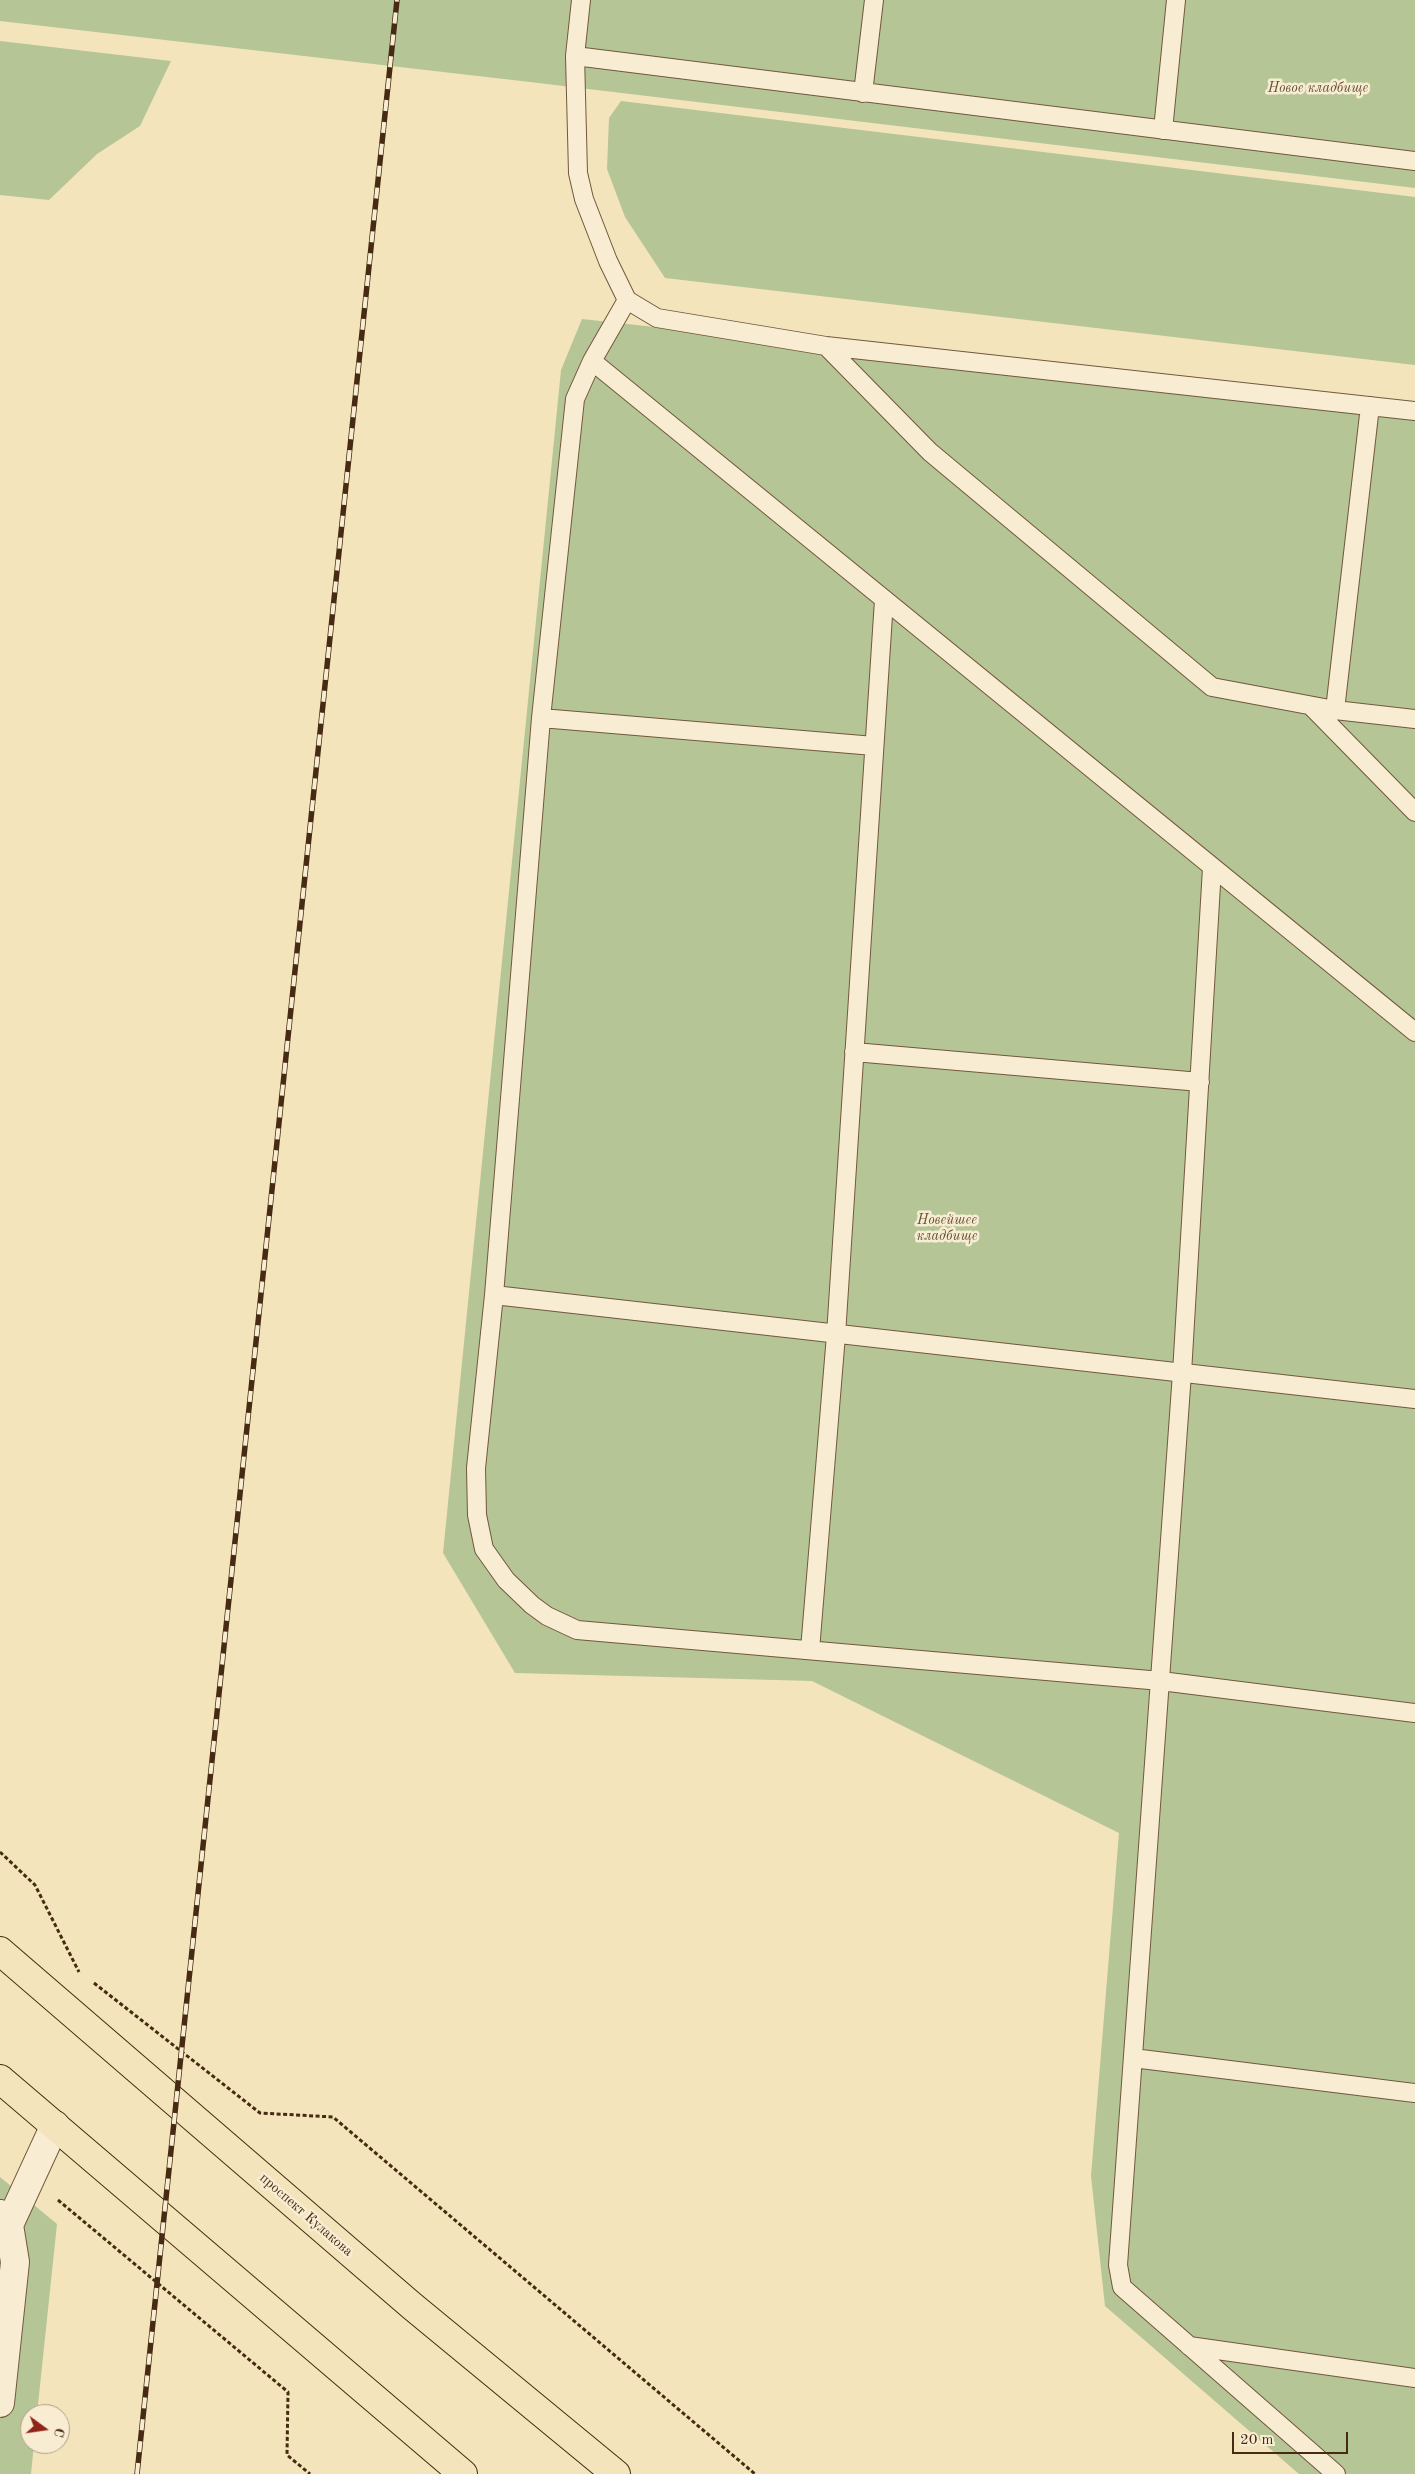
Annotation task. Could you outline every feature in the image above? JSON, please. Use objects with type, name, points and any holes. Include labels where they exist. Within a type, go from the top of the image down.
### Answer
[{"type":"main road","name":"проспект Кулакова","points":[[0,1951],[412,2306],[616,2474]]},
{"type":"main road","points":[[0,2079],[464,2474]]},
{"type":"street","points":[[0,2403],[2,2370],[15,2262],[5,2220],[31,2178],[55,2125]]},
{"type":"lane","points":[[581,0],[575,56],[578,173],[584,199],[608,261],[627,300],[657,318],[826,346],[1415,411]]},
{"type":"lane","points":[[864,92],[874,0]]},
{"type":"lane","points":[[1163,130],[1176,0]]},
{"type":"lane","points":[[575,56],[1415,161]]},
{"type":"lane","points":[[627,300],[592,361],[575,398],[541,718],[494,1295],[476,1468],[477,1515],[484,1548],[506,1580],[547,1616],[577,1630],[1161,1681],[1415,1713]]},
{"type":"lane","points":[[826,346],[930,452],[1212,687],[1335,710],[1415,719]]},
{"type":"lane","points":[[592,361],[1415,1032]]},
{"type":"lane","points":[[1335,710],[1370,406]]},
{"type":"lane","points":[[810,1650],[836,1335],[884,600]]},
{"type":"lane","points":[[1311,706],[1415,812]]},
{"type":"lane","points":[[541,718],[874,746]]},
{"type":"lane","points":[[1212,868],[1182,1373],[1118,2265],[1122,2288],[1336,2474]]},
{"type":"lane","points":[[854,1052],[1200,1082]]},
{"type":"lane","points":[[494,1295],[1415,1399]]},
{"type":"lane","points":[[1133,2058],[1415,2094]]},
{"type":"lane","points":[[1188,2346],[1415,2378]]},
{"type":"path","points":[[0,1852],[35,1886],[79,1971],[260,2113],[333,2117],[755,2474]]},
{"type":"path","points":[[31,2178],[288,2392],[287,2455],[310,2474]]},
{"type":"green space","name":"Новое кладбище","points":[[0,0],[1415,0],[1415,188],[530,82],[0,21]]},
{"type":"green space","points":[[0,41],[171,61],[140,126],[97,154],[49,200],[0,195]]},
{"type":"green space","points":[[621,101],[1415,197],[1415,365],[665,278],[625,217],[607,169],[609,118]]},
{"type":"green space","name":"Новейшее кладбище","points":[[582,319],[1415,411],[1415,2474],[1299,2474],[1105,2306],[1091,2176],[1119,1833],[812,1681],[515,1673],[443,1553],[561,370]]},
{"type":"green space","points":[[0,2177],[57,2224],[38,2404],[20,2404],[20,2454],[33,2454],[31,2474],[0,2474]]},
{"type":"railway","points":[[137,2474],[397,0]]}]
